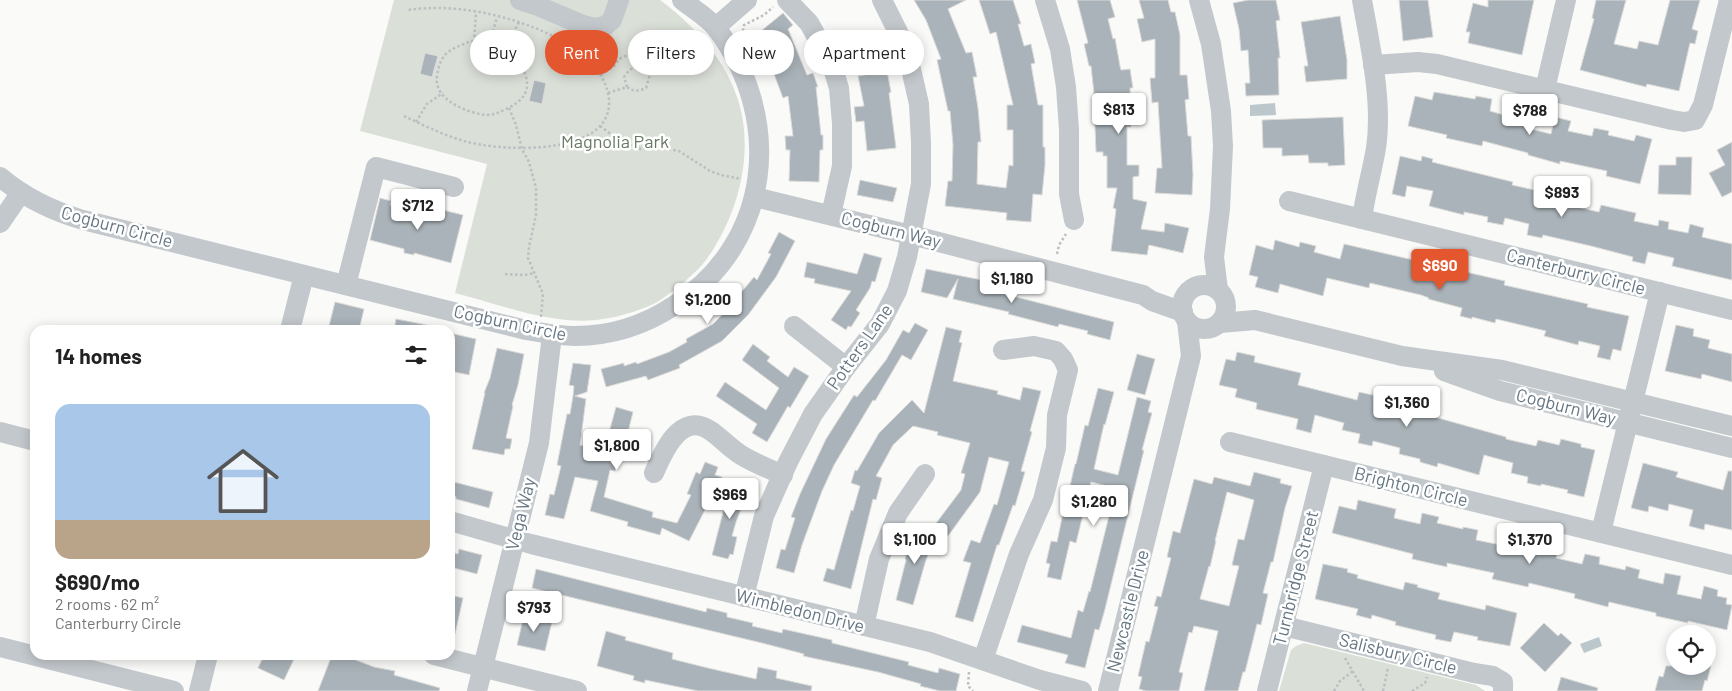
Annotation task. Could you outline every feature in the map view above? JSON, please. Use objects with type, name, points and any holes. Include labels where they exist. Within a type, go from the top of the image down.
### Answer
[{"type":"street","points":[[520,0],[594,28],[604,26],[612,20],[619,0]]},
{"type":"street","name":"Cogburn Circle","points":[[0,177],[20,194],[54,211],[83,220],[304,275],[546,328],[592,335],[623,330],[660,315],[691,295],[713,275],[733,249],[747,219],[750,188],[759,173],[760,136],[756,111],[748,85],[736,58],[716,27],[682,0]]},
{"type":"street","points":[[716,27],[748,0]]},
{"type":"street","name":"Potters Lane","points":[[744,597],[764,516],[783,475],[813,414],[846,367],[870,338],[890,306],[902,276],[912,235],[921,184],[919,104],[911,69],[901,41],[882,0]]},
{"type":"street","points":[[1046,0],[1060,49],[1066,87],[1069,130],[1069,194],[1074,220]]},
{"type":"street","points":[[1188,303],[1198,328],[1215,326],[1226,312],[1214,257],[1220,209],[1223,146],[1221,111],[1211,44],[1200,0]]},
{"type":"street","points":[[1362,0],[1377,100],[1376,146],[1364,199],[1362,219]]},
{"type":"street","points":[[1545,89],[1566,0]]},
{"type":"street","points":[[1373,65],[1418,62],[1437,64],[1672,120],[1684,122],[1695,120],[1703,105],[1729,0]]},
{"type":"street","points":[[782,1],[809,24],[831,62],[839,88],[842,124],[842,166],[831,215]]},
{"type":"street","points":[[346,285],[376,168],[454,187]]},
{"type":"street","name":"Cogburn Way","points":[[750,188],[831,215],[1143,295],[1155,291],[1188,303]]},
{"type":"street","points":[[0,223],[20,194]]},
{"type":"street","name":"Canterburry Circle","points":[[1289,201],[1732,310]]},
{"type":"street","points":[[1188,303],[1214,257]]},
{"type":"street","points":[[291,325],[304,275]]},
{"type":"street","points":[[1188,303],[1206,285],[1222,295]]},
{"type":"street","points":[[1601,532],[1660,292]]},
{"type":"street","name":"Cogburn Way","points":[[1222,295],[1255,320]]},
{"type":"street","name":"Newcastle Drive","points":[[1108,691],[1191,356],[1188,303]]},
{"type":"street","name":"Cogburn Way","points":[[1215,326],[1255,320],[1402,356],[1502,370],[1732,426]]},
{"type":"street","points":[[794,326],[846,367]]},
{"type":"street","name":"Newcastle Drive","points":[[1191,356],[1215,326]]},
{"type":"street","name":"Vega Way","points":[[477,691],[539,443],[546,328]]},
{"type":"street","points":[[983,660],[1019,554],[1042,500],[1056,448],[1057,415],[1068,370],[1063,359],[1056,351],[1034,346],[1003,350]]},
{"type":"street","name":"Cogburn Way","points":[[1402,356],[1500,391],[1732,448]]},
{"type":"street","points":[[654,473],[664,450],[678,432],[696,425],[710,430],[741,455],[783,475]]},
{"type":"street","points":[[0,432],[30,440]]},
{"type":"street","name":"Brighton Circle","points":[[1230,442],[1732,565]]},
{"type":"street","name":"Turnbridge Street","points":[[1268,691],[1324,465]]},
{"type":"street","points":[[864,626],[879,559],[898,513],[925,474]]},
{"type":"street","name":"Wimbledon Drive","points":[[455,522],[515,540],[930,642],[1040,680],[1082,691]]},
{"type":"street","name":"Salisbury Circle","points":[[1284,626],[1474,673],[1493,676],[1503,682],[1503,691]]},
{"type":"street","points":[[0,647],[30,655]]},
{"type":"street","points":[[51,660],[174,691]]},
{"type":"street","points":[[199,691],[207,660]]},
{"type":"street","points":[[454,660],[577,691]]},
{"type":"path","points":[[743,30],[744,25],[764,15],[782,1]]},
{"type":"path","points":[[408,10],[437,7],[476,12],[518,22],[545,33]]},
{"type":"path","points":[[475,30],[476,12]]},
{"type":"path","points":[[494,30],[497,17]]},
{"type":"path","points":[[514,30],[518,22]]},
{"type":"path","points":[[470,41],[446,52],[438,67],[436,81],[443,93],[455,105],[466,111],[486,115],[496,114],[517,104],[525,95],[528,80],[525,75]]},
{"type":"path","points":[[628,72],[624,77],[630,90],[639,91],[646,88],[650,75]]},
{"type":"path","points":[[404,116],[464,141],[499,148],[522,149],[564,144],[589,134],[604,123],[608,107],[608,93],[601,75]]},
{"type":"path","points":[[608,93],[627,87]]},
{"type":"path","points":[[416,122],[427,104],[443,93]]},
{"type":"path","points":[[509,108],[516,125],[522,149],[529,162],[536,188],[536,215],[528,258],[543,294],[543,313],[546,328]]},
{"type":"path","points":[[600,126],[620,142],[641,149],[661,148],[679,151],[710,171],[750,188]]},
{"type":"path","points":[[1057,254],[1059,245],[1074,220]]},
{"type":"path","points":[[505,274],[524,275],[535,273]]},
{"type":"path","points":[[1342,652],[1364,691]]},
{"type":"path","points":[[1383,691],[1389,664]]},
{"type":"path","points":[[1334,691],[1340,681],[1353,671]]},
{"type":"path","points":[[1412,691],[1425,683],[1428,674]]},
{"type":"path","points":[[1418,687],[1420,691]]},
{"type":"green space","name":"Magnolia Park","points":[[394,0],[660,0],[694,30],[628,30],[628,75],[714,75],[714,53],[724,70],[724,75],[727,75],[734,88],[743,121],[745,140],[741,178],[731,214],[723,232],[703,264],[680,286],[645,308],[616,317],[585,321],[567,320],[528,313],[455,293],[487,164],[360,131]]},
{"type":"green space","points":[[1304,643],[1476,685],[1485,691],[1279,691],[1291,650]]},
{"type":"shaded area","points":[[1275,103],[1276,115],[1250,116],[1250,105]]},
{"type":"shaded area","points":[[1599,637],[1602,646],[1584,653],[1580,644]]},
{"type":"building","points":[[914,0],[966,0],[948,9],[966,53],[972,52],[977,77],[973,77],[981,142],[978,142],[977,184],[1006,188],[1009,165],[1013,166],[1013,130],[1007,130],[1007,105],[1013,105],[996,32],[990,34],[979,0],[1013,0],[1021,24],[1018,24],[1024,46],[1031,44],[1035,63],[1031,64],[1038,105],[1043,105],[1045,165],[1042,195],[1033,194],[1031,222],[1006,220],[1007,213],[945,206],[948,181],[952,181],[953,145],[950,111],[948,111],[937,60],[941,59],[926,20]]},
{"type":"building","points":[[1077,0],[1110,0],[1115,17],[1108,19],[1113,39],[1115,38],[1121,70],[1130,69],[1133,88],[1130,88],[1131,127],[1127,127],[1127,165],[1139,165],[1139,176],[1133,177],[1133,199],[1147,202],[1141,229],[1164,232],[1165,223],[1189,228],[1183,253],[1149,245],[1147,255],[1111,251],[1116,209],[1113,208],[1117,188],[1107,188],[1107,156],[1103,156],[1103,152],[1096,152],[1095,103],[1091,66],[1089,66],[1084,44],[1088,43]]},
{"type":"building","points":[[1139,0],[1168,0],[1171,12],[1175,12],[1180,35],[1180,75],[1187,75],[1189,99],[1185,100],[1188,136],[1191,136],[1192,195],[1155,193],[1157,168],[1162,168],[1158,102],[1152,103],[1150,78],[1155,78],[1155,39],[1142,42],[1137,19],[1144,18]]},
{"type":"building","points":[[1248,0],[1276,0],[1280,20],[1276,21],[1280,58],[1278,58],[1279,95],[1246,96],[1245,83],[1250,83],[1248,50],[1241,51],[1239,29],[1233,3]]},
{"type":"building","points":[[1399,0],[1428,0],[1433,37],[1403,41]]},
{"type":"building","points":[[1488,0],[1534,0],[1522,55],[1468,43],[1470,32],[1466,32],[1473,3],[1488,7]]},
{"type":"building","points":[[1596,0],[1626,0],[1614,44],[1637,49],[1639,41],[1658,45],[1670,0],[1700,0],[1692,29],[1698,31],[1695,44],[1690,43],[1679,91],[1647,84],[1646,87],[1580,70],[1594,19],[1592,18]]},
{"type":"building","points":[[783,13],[793,25],[788,30],[762,30]]},
{"type":"building","points":[[1340,16],[1347,60],[1347,79],[1306,82],[1304,66],[1308,66],[1301,22]]},
{"type":"building","points":[[794,44],[804,68],[804,75],[814,75],[818,87],[816,87],[821,135],[823,135],[823,150],[820,150],[819,182],[789,181],[790,150],[786,150],[785,136],[793,136],[788,96],[783,98],[774,75],[794,75]]},
{"type":"building","points":[[425,53],[438,56],[432,77],[420,74]]},
{"type":"building","points":[[888,75],[896,148],[867,151],[864,121],[856,122],[854,107],[864,106],[858,76]]},
{"type":"building","points":[[534,80],[546,83],[542,104],[529,101]]},
{"type":"building","points":[[1434,92],[1475,99],[1476,96],[1492,99],[1490,111],[1514,118],[1516,109],[1531,113],[1527,128],[1551,134],[1555,117],[1571,121],[1568,131],[1592,136],[1594,128],[1609,131],[1608,135],[1634,141],[1636,135],[1652,139],[1640,184],[1606,176],[1607,171],[1560,161],[1560,164],[1483,141],[1482,146],[1446,138],[1447,135],[1408,126],[1415,96],[1432,100]]},
{"type":"building","points":[[1343,117],[1345,165],[1328,166],[1328,163],[1309,163],[1308,155],[1282,156],[1282,148],[1263,148],[1262,120]]},
{"type":"building","points":[[1732,142],[1732,192],[1722,197],[1709,173],[1725,165],[1717,150]]},
{"type":"building","points":[[1400,156],[1421,161],[1422,156],[1433,159],[1432,162],[1513,182],[1512,185],[1544,192],[1543,197],[1550,198],[1550,201],[1599,212],[1601,205],[1636,213],[1634,221],[1658,226],[1659,220],[1669,222],[1668,229],[1688,233],[1690,224],[1704,228],[1702,237],[1732,244],[1732,280],[1672,266],[1674,258],[1648,252],[1645,264],[1632,261],[1633,257],[1591,246],[1543,235],[1542,238],[1527,235],[1529,224],[1505,218],[1503,225],[1487,222],[1488,217],[1464,212],[1464,215],[1429,206],[1433,191],[1407,186],[1405,197],[1392,194]]},
{"type":"building","points":[[1676,157],[1692,157],[1691,195],[1658,194],[1659,165],[1676,165]]},
{"type":"building","points":[[860,180],[897,188],[893,202],[857,195]]},
{"type":"building","points":[[380,198],[391,201],[390,205],[425,214],[427,206],[463,215],[451,263],[414,253],[414,255],[404,253],[404,249],[370,240]]},
{"type":"building","points":[[779,232],[795,241],[776,277],[748,315],[722,341],[679,365],[680,368],[648,380],[646,376],[606,387],[601,369],[624,363],[624,366],[636,362],[637,364],[669,352],[687,342],[686,339],[713,324],[741,296],[739,295],[754,277],[757,280],[771,254],[768,253]]},
{"type":"building","points":[[1275,240],[1299,247],[1300,242],[1316,246],[1314,252],[1340,259],[1344,244],[1505,281],[1504,285],[1588,304],[1587,307],[1629,316],[1621,351],[1613,349],[1610,360],[1597,357],[1600,346],[1579,341],[1578,345],[1544,336],[1546,331],[1496,319],[1495,323],[1460,316],[1462,308],[1428,299],[1421,295],[1370,283],[1369,288],[1327,278],[1323,296],[1280,284],[1278,293],[1255,287],[1258,277],[1249,275],[1256,245],[1273,250]]},
{"type":"building","points":[[864,253],[882,258],[875,282],[872,281],[870,288],[856,310],[860,313],[851,327],[848,326],[846,330],[831,320],[851,291],[814,283],[815,279],[804,277],[807,262],[857,274]]},
{"type":"building","points":[[926,269],[987,281],[985,289],[1114,322],[1110,340],[1087,334],[1088,331],[1059,324],[1058,327],[1008,314],[1009,312],[953,299],[958,279],[947,298],[921,292]]},
{"type":"building","points":[[335,302],[364,309],[360,325],[329,325]]},
{"type":"building","points":[[396,319],[427,325],[395,325]]},
{"type":"building","points":[[915,323],[928,330],[911,360],[902,355],[834,465],[802,545],[794,573],[776,568],[781,549],[785,550],[795,518],[791,517],[826,439],[854,395],[857,397],[886,360],[903,330],[909,333]]},
{"type":"building","points":[[1676,325],[1694,329],[1693,336],[1710,340],[1708,348],[1732,354],[1732,382],[1702,374],[1701,379],[1665,371]]},
{"type":"building","points":[[946,327],[962,331],[959,342],[962,343],[953,381],[998,391],[997,394],[1020,400],[1023,387],[1041,391],[1021,471],[1025,472],[1015,506],[1013,505],[999,545],[997,545],[973,622],[955,617],[971,563],[963,561],[971,540],[980,543],[994,504],[997,505],[1009,462],[989,457],[980,492],[948,536],[934,526],[961,490],[965,474],[961,473],[970,443],[937,435],[938,432],[913,426],[893,445],[876,476],[882,478],[876,500],[873,499],[851,589],[823,581],[827,568],[834,570],[851,510],[853,511],[860,486],[851,483],[855,470],[857,471],[879,433],[912,400],[924,413]]},
{"type":"building","points":[[455,334],[476,339],[469,375],[455,372]]},
{"type":"building","points":[[753,344],[770,357],[767,361],[788,377],[794,367],[809,376],[790,408],[788,406],[767,442],[752,433],[757,424],[716,396],[725,382],[766,410],[779,388],[742,360]]},
{"type":"building","points":[[497,348],[524,354],[506,438],[512,439],[510,449],[505,449],[504,455],[472,449],[484,393],[490,378]]},
{"type":"building","points":[[1237,352],[1255,356],[1254,362],[1301,373],[1298,385],[1357,400],[1359,392],[1377,396],[1376,401],[1425,412],[1424,414],[1506,437],[1506,439],[1536,446],[1538,440],[1559,445],[1561,439],[1581,444],[1581,447],[1595,450],[1584,497],[1567,493],[1568,490],[1527,483],[1528,477],[1511,473],[1513,463],[1484,455],[1479,475],[1438,463],[1437,467],[1420,462],[1420,459],[1399,454],[1400,448],[1373,441],[1372,446],[1358,443],[1360,434],[1342,430],[1344,423],[1315,415],[1311,433],[1296,429],[1298,419],[1256,409],[1257,403],[1235,397],[1237,389],[1219,385],[1226,359],[1235,361]]},
{"type":"building","points":[[1137,354],[1155,359],[1145,395],[1127,390]]},
{"type":"building","points":[[573,363],[591,365],[587,392],[575,396],[586,399],[580,445],[600,449],[600,446],[605,447],[616,407],[633,412],[624,448],[621,447],[615,471],[610,470],[604,497],[653,512],[652,517],[677,523],[691,495],[687,494],[696,472],[700,474],[705,462],[718,467],[715,475],[722,477],[689,541],[662,528],[660,535],[627,526],[628,522],[590,511],[598,481],[575,477],[564,519],[545,515],[550,494],[554,495],[561,466],[557,465],[567,414],[570,414],[573,396],[574,386],[569,385]]},
{"type":"building","points":[[1098,388],[1114,392],[1104,424],[1094,469],[1118,475],[1137,397],[1151,401],[1148,412],[1152,413],[1105,609],[1099,630],[1095,629],[1085,668],[1065,663],[1068,655],[1017,642],[1022,625],[1071,638],[1078,610],[1083,612],[1090,592],[1116,488],[1091,482],[1076,543],[1070,541],[1061,580],[1047,577],[1050,564],[1046,563],[1051,541],[1057,542],[1063,513],[1066,514],[1073,487],[1070,486],[1075,464],[1085,425],[1088,426]]},
{"type":"building","points":[[1643,463],[1678,472],[1676,477],[1723,490],[1728,471],[1732,471],[1732,530],[1705,524],[1704,530],[1689,526],[1693,510],[1669,504],[1668,511],[1649,506],[1648,512],[1631,508]]},
{"type":"building","points":[[1254,472],[1281,479],[1280,483],[1292,486],[1273,562],[1271,562],[1263,593],[1268,594],[1261,625],[1257,624],[1245,672],[1243,672],[1238,691],[1204,691],[1218,631],[1194,626],[1192,633],[1189,632],[1179,672],[1183,673],[1179,691],[1146,691],[1139,689],[1142,677],[1138,676],[1146,641],[1149,642],[1158,607],[1154,606],[1157,596],[1161,597],[1171,558],[1167,557],[1173,531],[1180,533],[1194,479],[1212,484],[1214,477],[1250,486]],"holes":[[[1227,492],[1254,500],[1244,540],[1238,539],[1232,565],[1239,566],[1229,606],[1200,599],[1210,567]]]},
{"type":"building","points":[[731,481],[751,488],[743,510],[741,509],[736,522],[732,536],[737,537],[733,555],[730,554],[728,559],[712,555]]},
{"type":"building","points":[[455,482],[493,492],[489,508],[456,499]]},
{"type":"building","points":[[1358,500],[1396,509],[1394,518],[1420,524],[1422,513],[1439,517],[1437,523],[1463,529],[1463,527],[1478,530],[1476,540],[1501,545],[1503,535],[1558,549],[1556,558],[1582,564],[1585,554],[1600,557],[1599,564],[1625,570],[1626,566],[1640,570],[1638,578],[1663,584],[1665,573],[1681,576],[1677,594],[1701,599],[1704,586],[1718,590],[1717,596],[1727,598],[1726,604],[1732,605],[1727,630],[1716,627],[1716,625],[1705,625],[1688,621],[1688,623],[1656,616],[1656,613],[1609,602],[1608,607],[1574,598],[1575,594],[1529,583],[1528,587],[1492,579],[1494,573],[1447,563],[1447,567],[1412,559],[1413,554],[1332,533],[1339,506],[1356,510]]},
{"type":"building","points":[[918,525],[936,532],[913,605],[896,600],[905,559]]},
{"type":"building","points":[[459,549],[482,555],[477,574],[455,568],[455,553],[458,554]]},
{"type":"building","points":[[1323,564],[1348,569],[1347,572],[1358,575],[1357,578],[1403,590],[1405,582],[1418,585],[1417,587],[1440,593],[1438,599],[1485,610],[1486,605],[1517,613],[1510,646],[1477,640],[1478,637],[1454,632],[1451,642],[1435,639],[1436,635],[1395,625],[1396,622],[1372,615],[1371,619],[1356,615],[1358,609],[1315,599]]},
{"type":"building","points":[[536,569],[706,612],[707,608],[727,613],[727,617],[753,623],[752,626],[782,633],[783,629],[832,640],[832,643],[909,662],[908,665],[938,673],[939,668],[960,674],[956,691],[940,691],[878,672],[803,656],[804,654],[762,643],[532,588]]},
{"type":"building","points":[[455,596],[463,598],[455,634]]},
{"type":"building","points":[[524,615],[552,622],[545,651],[517,645]]},
{"type":"building","points":[[1544,623],[1558,636],[1561,633],[1572,643],[1545,672],[1520,648]]},
{"type":"building","points":[[606,631],[626,637],[625,640],[673,653],[672,659],[708,668],[756,679],[758,667],[777,671],[776,678],[812,686],[811,691],[698,691],[645,680],[645,683],[633,680],[634,676],[597,666]]},
{"type":"building","points":[[262,660],[294,660],[284,680],[258,668]]},
{"type":"building","points":[[330,660],[356,660],[374,667],[395,671],[394,675],[440,688],[439,691],[318,691]]},
{"type":"building","points":[[1666,666],[1666,675],[1709,675],[1702,691],[1655,691],[1659,676],[1663,677]]},
{"type":"building","points":[[1561,677],[1598,688],[1597,691],[1557,691]]}]
